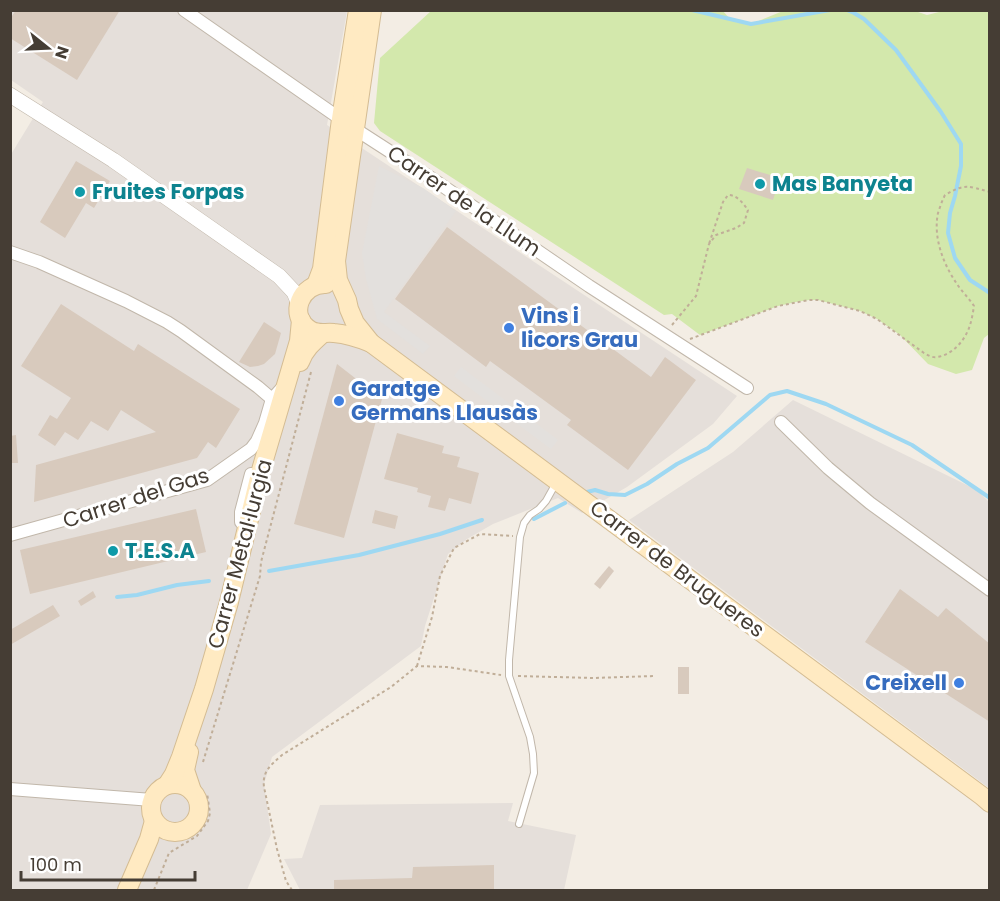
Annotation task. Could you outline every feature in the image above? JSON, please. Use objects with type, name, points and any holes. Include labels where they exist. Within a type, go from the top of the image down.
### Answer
[{"type":"main road","points":[[314,286],[329,259],[348,124],[358,10]]},
{"type":"main road","points":[[348,124],[372,10]]},
{"type":"main road","points":[[329,259],[355,323],[371,343]]},
{"type":"main road","points":[[326,333],[342,325],[347,317],[346,300],[339,289],[330,285],[314,286],[305,292],[300,312],[307,328],[312,331],[326,333],[348,335],[371,343]]},
{"type":"main road","name":"Carrer Metal·lurgia","points":[[167,785],[181,757],[204,689],[229,602],[261,470],[299,341],[300,312]]},
{"type":"main road","name":"Carrer Metal·lurgia","points":[[199,791],[185,770],[188,753],[213,679],[242,578],[300,361],[307,348],[326,333]]},
{"type":"main road","name":"Carrer de Brugueres","points":[[371,343],[987,799]]},
{"type":"main road","points":[[136,891],[154,847],[162,838],[189,828],[198,817],[199,791],[182,784],[167,785],[158,791],[152,800],[150,810],[154,821],[163,830],[176,832]]},
{"type":"main road","points":[[127,891],[154,821]]},
{"type":"street","name":"Carrer de la Llum","points":[[184,10],[348,124],[747,388]]},
{"type":"street","points":[[10,94],[113,160],[279,276],[294,292],[300,312]]},
{"type":"street","points":[[10,252],[39,262],[167,322],[272,399]]},
{"type":"street","points":[[279,276],[314,286]]},
{"type":"street","name":"Carrer del Gas","points":[[10,535],[207,480],[250,449],[257,441],[272,399],[286,384]]},
{"type":"street","points":[[781,422],[828,468],[870,503],[990,590]]},
{"type":"street","points":[[247,528],[242,522],[241,512],[258,451],[257,441]]},
{"type":"street","points":[[10,789],[152,800]]},
{"type":"lane","points":[[519,824],[534,773],[530,737],[509,676],[520,537],[524,523],[546,501],[558,480]]},
{"type":"path","points":[[677,343],[778,306],[818,300],[860,311],[877,319],[932,357],[953,351],[963,341],[970,327],[974,306],[957,284],[944,259],[939,245],[938,215],[945,195],[961,186],[970,186],[990,192]]},
{"type":"path","points":[[664,334],[696,296],[709,243],[723,202],[728,195],[733,195],[743,202],[748,210],[744,223],[716,235],[709,243]]},
{"type":"path","points":[[202,763],[207,753],[260,576],[261,562],[311,372]]},
{"type":"path","points":[[292,891],[286,881],[277,849],[263,777],[270,766],[282,755],[391,687],[417,666],[432,617],[440,576],[454,548],[480,534],[520,537]]},
{"type":"path","points":[[417,666],[447,667],[509,676],[593,678],[654,676]]},
{"type":"path","points":[[154,891],[169,853],[197,836],[208,820],[210,805],[199,791]]},
{"type":"shaded area","points":[[11,11],[347,11],[327,125],[737,396],[713,424],[627,487],[582,513],[558,498],[493,524],[467,539],[448,554],[421,646],[272,757],[264,784],[271,834],[247,890],[11,890],[10,156],[43,102],[11,80]]},
{"type":"shaded area","points":[[379,166],[423,188],[456,211],[384,312],[430,346],[423,354],[377,319],[366,279],[362,253]]},
{"type":"shaded area","points":[[461,367],[558,440],[551,449],[454,376]]},
{"type":"shaded area","points":[[793,400],[977,490],[990,503],[989,788],[629,520],[733,452]]},
{"type":"shaded area","points":[[513,803],[508,821],[576,835],[564,890],[300,890],[284,859],[302,858],[320,805]]},
{"type":"green space","points":[[722,10],[731,20],[751,24],[783,11],[912,10],[927,15],[943,11],[989,11],[989,334],[984,338],[972,370],[956,374],[928,364],[900,335],[877,319],[860,311],[818,300],[778,306],[700,335],[672,314],[664,315],[380,131],[374,123],[380,58],[431,11]]},
{"type":"building","points":[[16,10],[120,10],[77,80],[10,38],[10,19]]},
{"type":"building","name":"Fruites Forpas","points":[[76,161],[110,181],[94,208],[86,203],[65,238],[40,222]]},
{"type":"building","name":"Mas Banyeta","points":[[747,168],[780,178],[773,200],[739,189]]},
{"type":"building","name":"Vins i licors Grau","points":[[447,227],[651,377],[665,357],[696,380],[628,470],[567,425],[571,420],[490,361],[486,367],[395,299]]},
{"type":"building","points":[[61,304],[134,351],[138,344],[240,409],[216,448],[208,442],[197,458],[34,502],[36,465],[156,432],[121,410],[108,431],[91,421],[78,440],[65,432],[55,446],[38,435],[50,415],[57,419],[71,398],[21,366]]},
{"type":"building","points":[[264,322],[281,333],[275,354],[264,364],[258,366],[250,367],[239,362]]},
{"type":"building","points":[[337,364],[382,399],[344,538],[294,524]]},
{"type":"building","points":[[397,433],[444,446],[442,453],[460,457],[457,467],[479,473],[471,504],[449,498],[445,511],[428,507],[431,496],[417,492],[418,488],[384,479]]},
{"type":"building","points":[[16,435],[18,463],[10,463],[10,436]]},
{"type":"building","name":"T.E.S.A","points":[[196,509],[206,552],[30,594],[20,550]]},
{"type":"building","points":[[375,510],[398,516],[395,529],[372,523]]},
{"type":"building","points":[[609,566],[614,571],[600,589],[594,584]]},
{"type":"building","name":"Creixell","points":[[900,589],[938,617],[946,608],[990,644],[990,722],[865,642]]},
{"type":"building","points":[[93,591],[96,597],[81,606],[78,601]]},
{"type":"building","points":[[53,605],[60,616],[10,645],[10,630]]},
{"type":"building","points":[[678,667],[689,667],[689,694],[678,694]]},
{"type":"building","points":[[494,865],[494,890],[334,890],[334,880],[412,878],[413,867]]},
{"type":"waterway","points":[[692,10],[751,24],[830,10]]},
{"type":"waterway","points":[[847,10],[864,19],[896,50],[961,144],[961,166],[950,213],[948,233],[955,258],[970,280],[990,293]]},
{"type":"waterway","points":[[587,492],[595,490],[608,494],[625,495],[647,484],[677,464],[708,448],[770,395],[787,391],[826,404],[912,445],[990,498]]},
{"type":"waterway","points":[[534,519],[565,503]]},
{"type":"waterway","points":[[269,571],[359,555],[440,534],[482,520]]},
{"type":"waterway","points":[[117,597],[209,581]]},
{"type":"place","name":"Mas Banyeta","points":[[760,184]]},
{"type":"place","name":"Fruites Forpas","points":[[80,192]]},
{"type":"place","name":"Vins i licors Grau","points":[[509,328]]},
{"type":"place","name":"Garatge Germans Llausàs","points":[[339,401]]},
{"type":"place","name":"T.E.S.A","points":[[113,551]]},
{"type":"place","name":"Creixell","points":[[959,683]]}]
